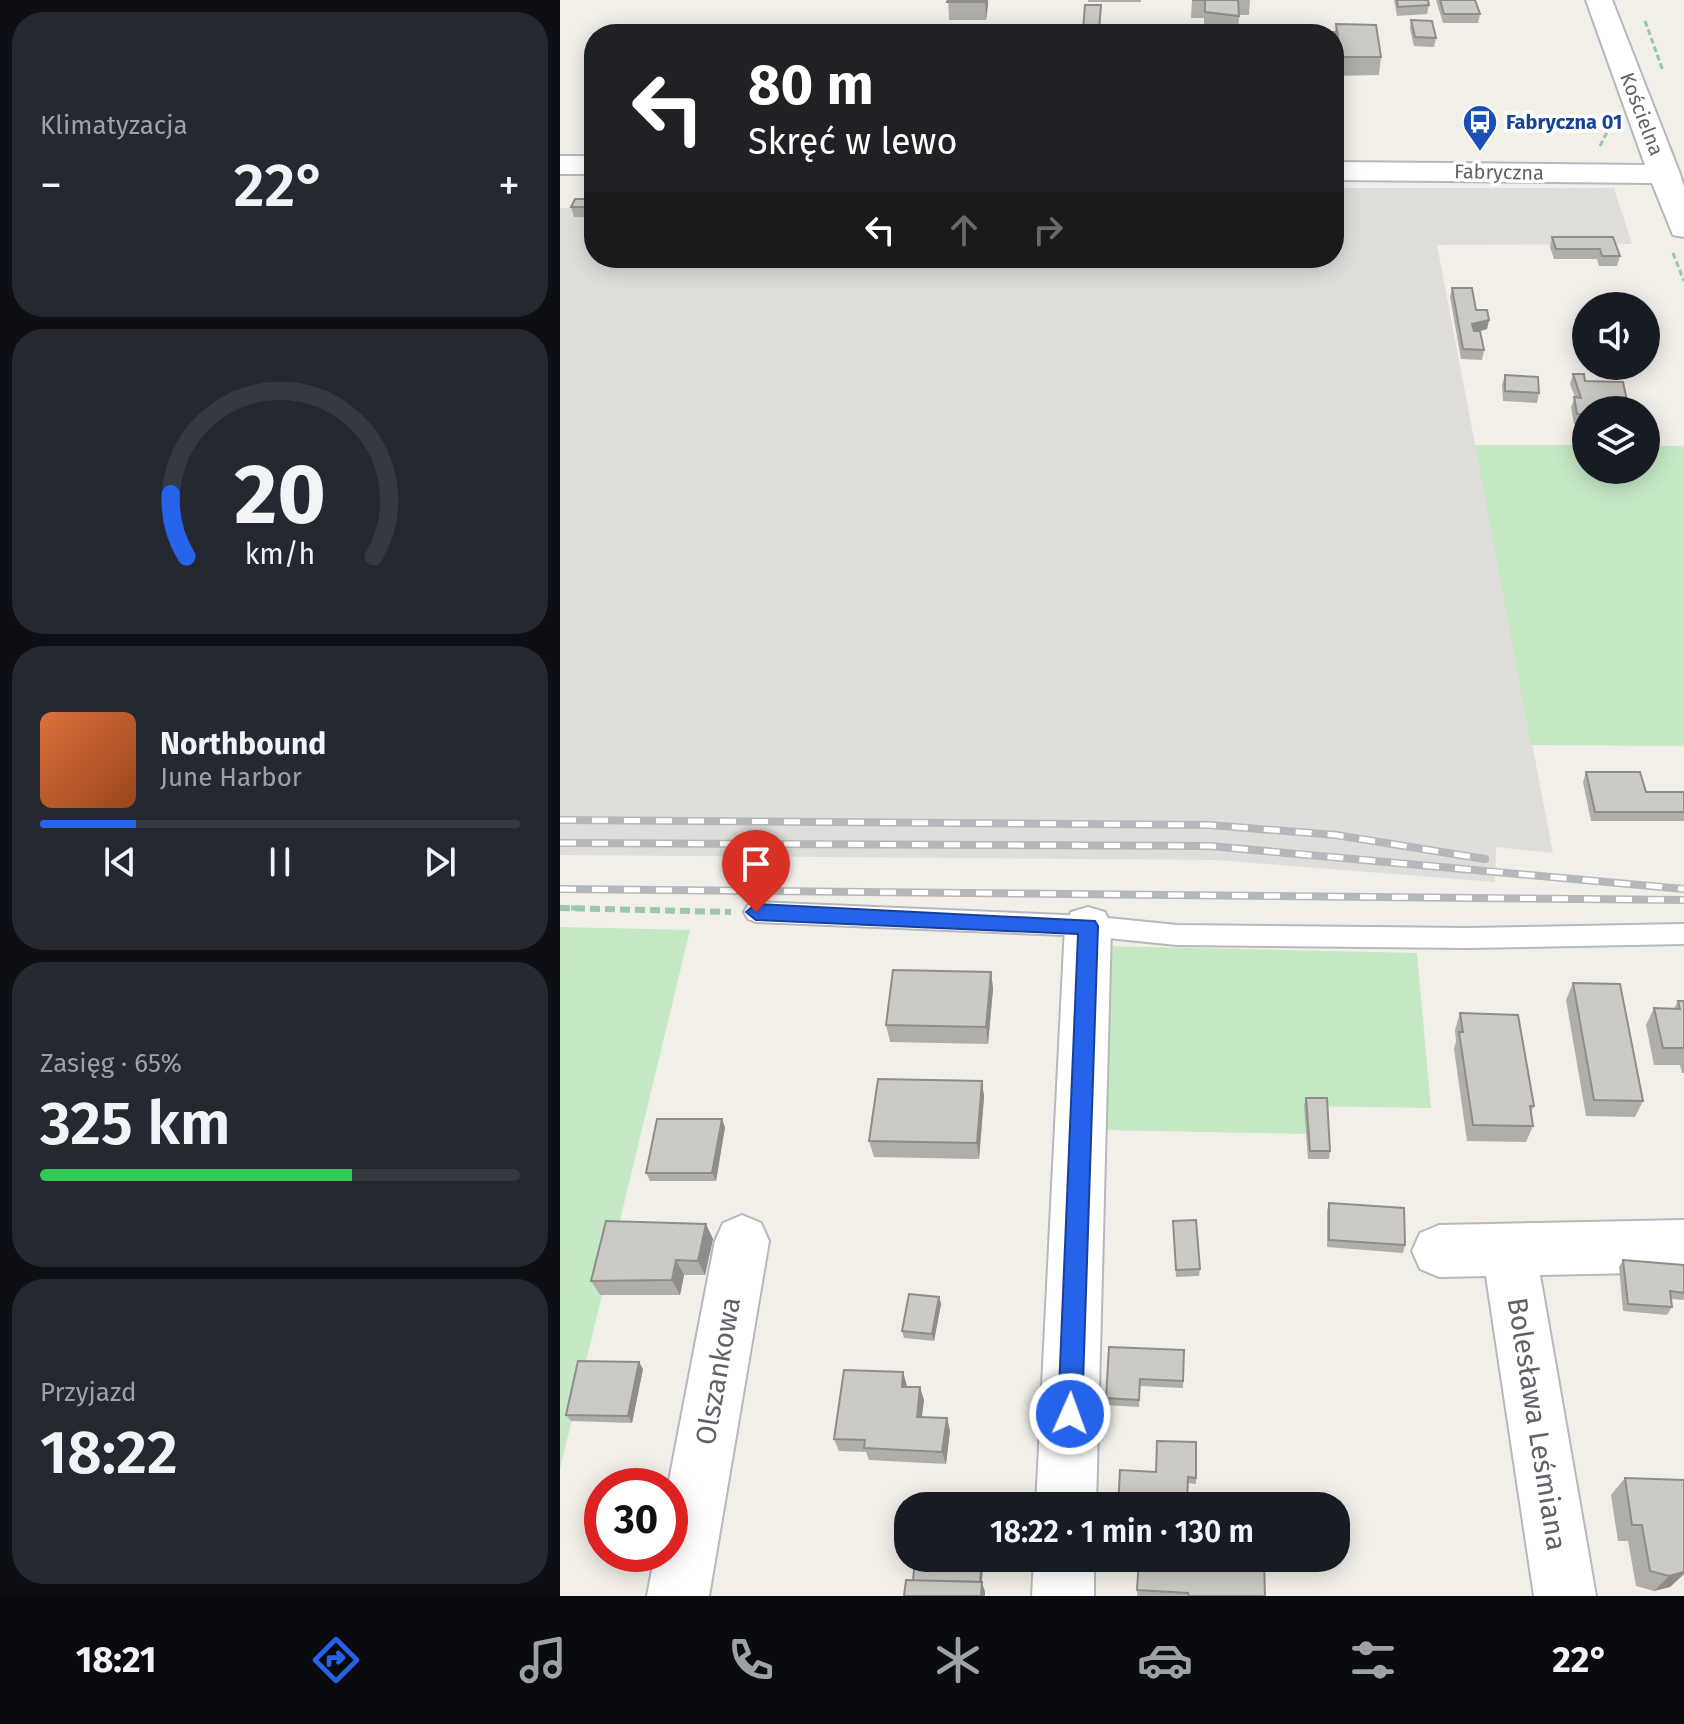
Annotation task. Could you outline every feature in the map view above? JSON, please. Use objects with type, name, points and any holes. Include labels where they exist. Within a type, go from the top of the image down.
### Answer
[{"type":"street","name":"Kościelna","points":[[1599,0],[1674,174],[1684,228]]},
{"type":"street","points":[[560,165],[584,165]]},
{"type":"street","name":"Fabryczna","points":[[1344,171],[1674,174]]},
{"type":"street","points":[[1067,1492],[1088,926]]},
{"type":"street","name":"Olszankowa","points":[[678,1596],[742,1241]]},
{"type":"street","points":[[1439,1251],[1684,1246]]},
{"type":"street","name":"Bolesława Leśmiana","points":[[1509,1251],[1565,1596]]},
{"type":"street","points":[[1063,1596],[1064,1572]]},
{"type":"lane","points":[[756,912],[1088,926],[1177,935],[1467,938],[1684,934]]},
{"type":"path","points":[[560,908],[756,912]]},
{"type":"shaded area","points":[[1344,188],[1614,188],[1632,244],[1437,245],[1553,853],[1496,847],[1495,882],[1216,860],[560,855],[560,208],[584,208],[584,268],[1344,268]]},
{"type":"green space","points":[[1475,445],[1572,445],[1572,484],[1660,484],[1660,446],[1684,446],[1684,746],[1531,745]]},
{"type":"green space","points":[[560,927],[690,930],[560,1469]]},
{"type":"green space","points":[[1103,946],[1417,953],[1431,1108],[1305,1106],[1306,1134],[1102,1130]]},
{"type":"building","points":[[985,0],[985,2],[947,2]]},
{"type":"building","points":[[1205,0],[1238,0],[1239,16],[1205,12]]},
{"type":"building","points":[[1397,0],[1428,0],[1429,5],[1398,7]]},
{"type":"building","points":[[1440,0],[1475,0],[1480,14],[1444,14]]},
{"type":"building","points":[[1085,5],[1101,5],[1099,24],[1083,24]]},
{"type":"building","points":[[1411,20],[1432,21],[1436,38],[1415,37]]},
{"type":"building","points":[[1344,24],[1376,25],[1381,57],[1344,57]]},
{"type":"building","points":[[575,199],[584,199],[584,207],[571,207]]},
{"type":"building","points":[[1552,237],[1613,237],[1620,256],[1602,256],[1600,249],[1556,249]]},
{"type":"building","points":[[1452,288],[1472,288],[1476,310],[1487,310],[1489,320],[1472,324],[1474,331],[1480,331],[1484,350],[1463,349]]},
{"type":"building","points":[[1505,375],[1538,377],[1539,393],[1505,391]]},
{"type":"building","points":[[1575,380],[1623,382],[1626,396],[1580,396]]},
{"type":"building","points":[[1586,772],[1640,772],[1646,792],[1684,792],[1684,812],[1595,812]]},
{"type":"building","points":[[893,970],[991,972],[986,1027],[886,1025]]},
{"type":"building","points":[[1573,983],[1620,984],[1643,1101],[1594,1100]]},
{"type":"building","points":[[1678,1001],[1684,1001],[1684,1048],[1663,1048],[1654,1008],[1680,1009]]},
{"type":"building","points":[[1460,1013],[1518,1015],[1534,1106],[1530,1106],[1533,1126],[1473,1125],[1459,1032],[1463,1032]]},
{"type":"building","points":[[878,1079],[982,1081],[977,1143],[869,1141]]},
{"type":"building","points":[[1306,1098],[1327,1098],[1330,1151],[1310,1151]]},
{"type":"building","points":[[657,1119],[722,1119],[712,1173],[646,1173]]},
{"type":"building","points":[[1329,1203],[1404,1208],[1405,1245],[1329,1240]]},
{"type":"building","points":[[1196,1220],[1200,1269],[1176,1270],[1173,1221]]},
{"type":"building","points":[[606,1221],[706,1224],[698,1261],[676,1260],[672,1280],[591,1281]]},
{"type":"building","points":[[1623,1260],[1684,1265],[1684,1293],[1670,1291],[1672,1307],[1628,1304]]},
{"type":"building","points":[[909,1294],[939,1297],[932,1334],[902,1331]]},
{"type":"building","points":[[1109,1347],[1184,1350],[1183,1381],[1140,1379],[1139,1400],[1106,1398]]},
{"type":"building","points":[[578,1361],[639,1362],[628,1416],[566,1415]]},
{"type":"building","points":[[844,1370],[903,1372],[902,1387],[920,1387],[917,1417],[947,1418],[942,1452],[864,1448],[865,1440],[834,1439]]},
{"type":"building","points":[[1157,1441],[1196,1442],[1196,1478],[1188,1477],[1187,1492],[1119,1492],[1120,1470],[1156,1472]]},
{"type":"building","points":[[1625,1478],[1684,1480],[1684,1572],[1669,1576],[1650,1571],[1642,1525],[1632,1525]]},
{"type":"building","points":[[914,1572],[981,1572],[980,1582],[913,1581]]},
{"type":"building","points":[[1138,1572],[1264,1572],[1265,1596],[1189,1596],[1188,1593],[1137,1590]]},
{"type":"building","points":[[906,1580],[982,1582],[981,1596],[904,1596]]},
{"type":"railway","points":[[560,820],[1210,825],[1336,835],[1485,859]]},
{"type":"railway","points":[[560,843],[1210,846],[1684,889]]},
{"type":"railway","points":[[560,889],[1684,900]]},
{"type":"place","name":"Fabryczna 01","points":[[1480,153]]},
{"type":"route","points":[[756,912],[1088,926],[1070,1414]]}]
